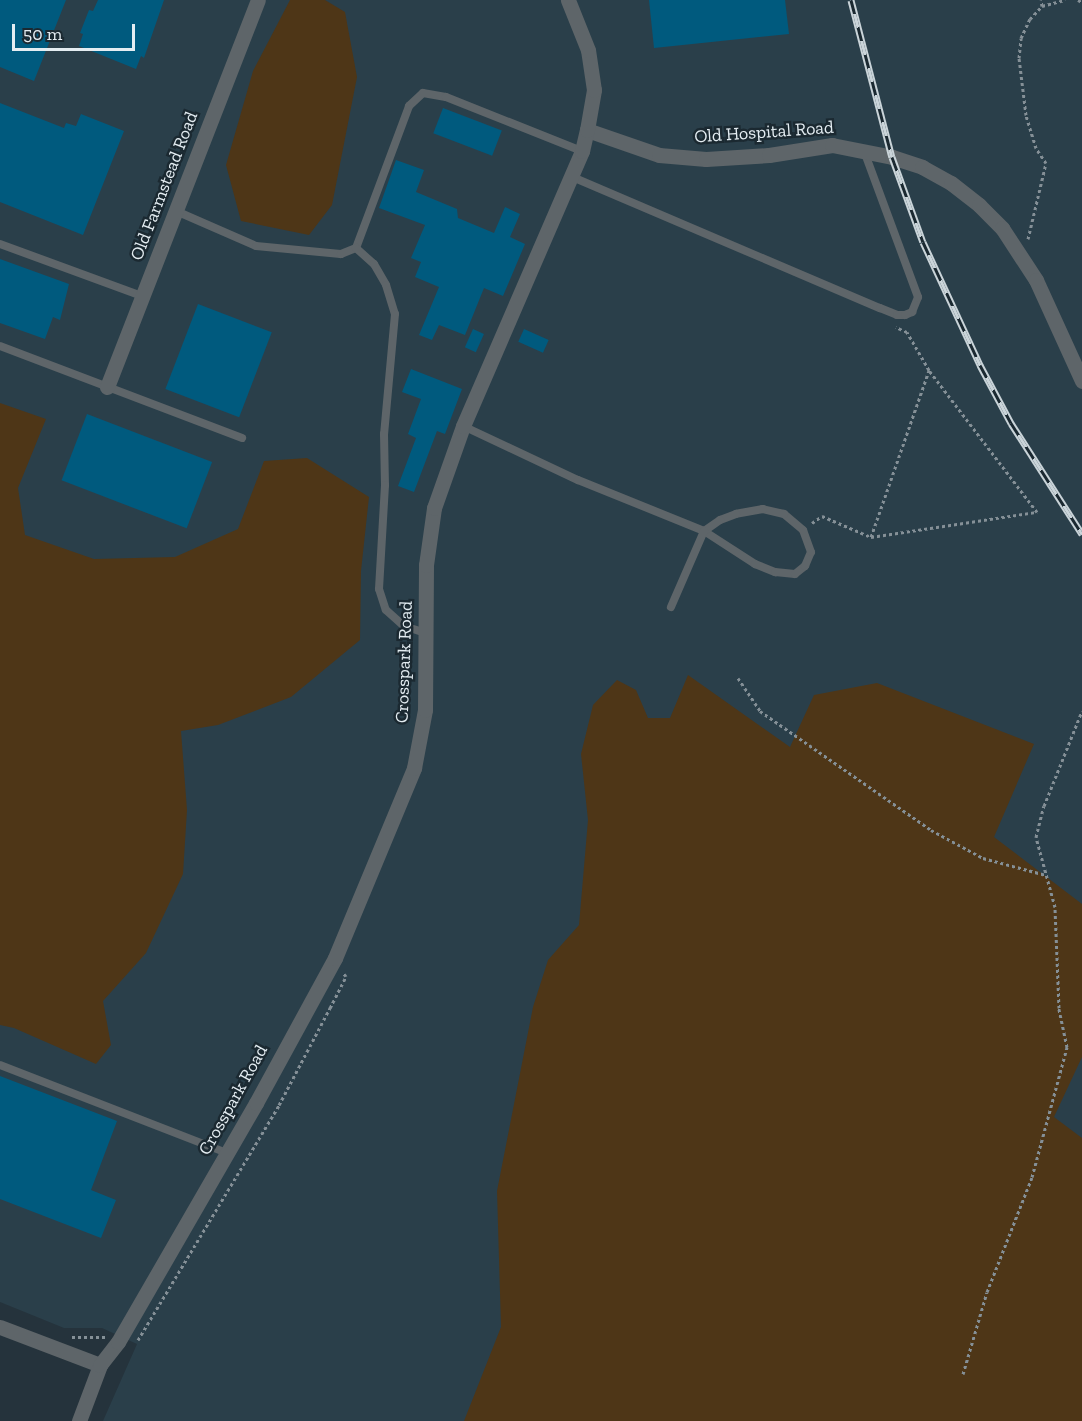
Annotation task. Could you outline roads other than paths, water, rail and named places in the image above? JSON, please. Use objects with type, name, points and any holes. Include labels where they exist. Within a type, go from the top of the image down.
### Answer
[{"type":"street","name":"Old Farmstead Road","points":[[107,387],[258,0]]},
{"type":"street","name":"Crosspark Road","points":[[79,1421],[100,1365],[118,1342],[335,958],[414,768],[425,710],[426,566],[434,507],[463,426],[582,151],[587,130],[594,90],[588,50],[567,0]]},
{"type":"street","name":"Old Hospital Road","points":[[587,130],[659,154],[706,159],[769,155],[832,145],[863,150],[922,167],[951,183],[980,205],[1002,228],[1036,280],[1082,381]]},
{"type":"street","points":[[0,1327],[100,1365]]},
{"type":"lane","points":[[176,211],[256,246],[293,252],[341,254],[356,248],[368,223],[409,106],[423,93],[446,97],[582,151]]},
{"type":"lane","points":[[570,176],[880,308],[897,315],[905,315],[912,312],[918,297],[863,150]]},
{"type":"lane","points":[[0,244],[142,296]]},
{"type":"lane","points":[[356,248],[374,264],[386,285],[395,314],[384,434],[385,485],[379,589],[386,610],[404,626],[426,633]]},
{"type":"lane","points":[[0,346],[242,438]]},
{"type":"lane","points":[[463,426],[578,480],[704,531],[755,564],[776,572],[795,574],[806,566],[811,552],[803,530],[784,514],[764,509],[736,514],[704,531],[671,607]]},
{"type":"lane","points":[[0,1065],[226,1153]]},
{"type":"railway","points":[[851,0],[892,157],[923,242],[980,365],[1011,423],[1082,534]]}]
